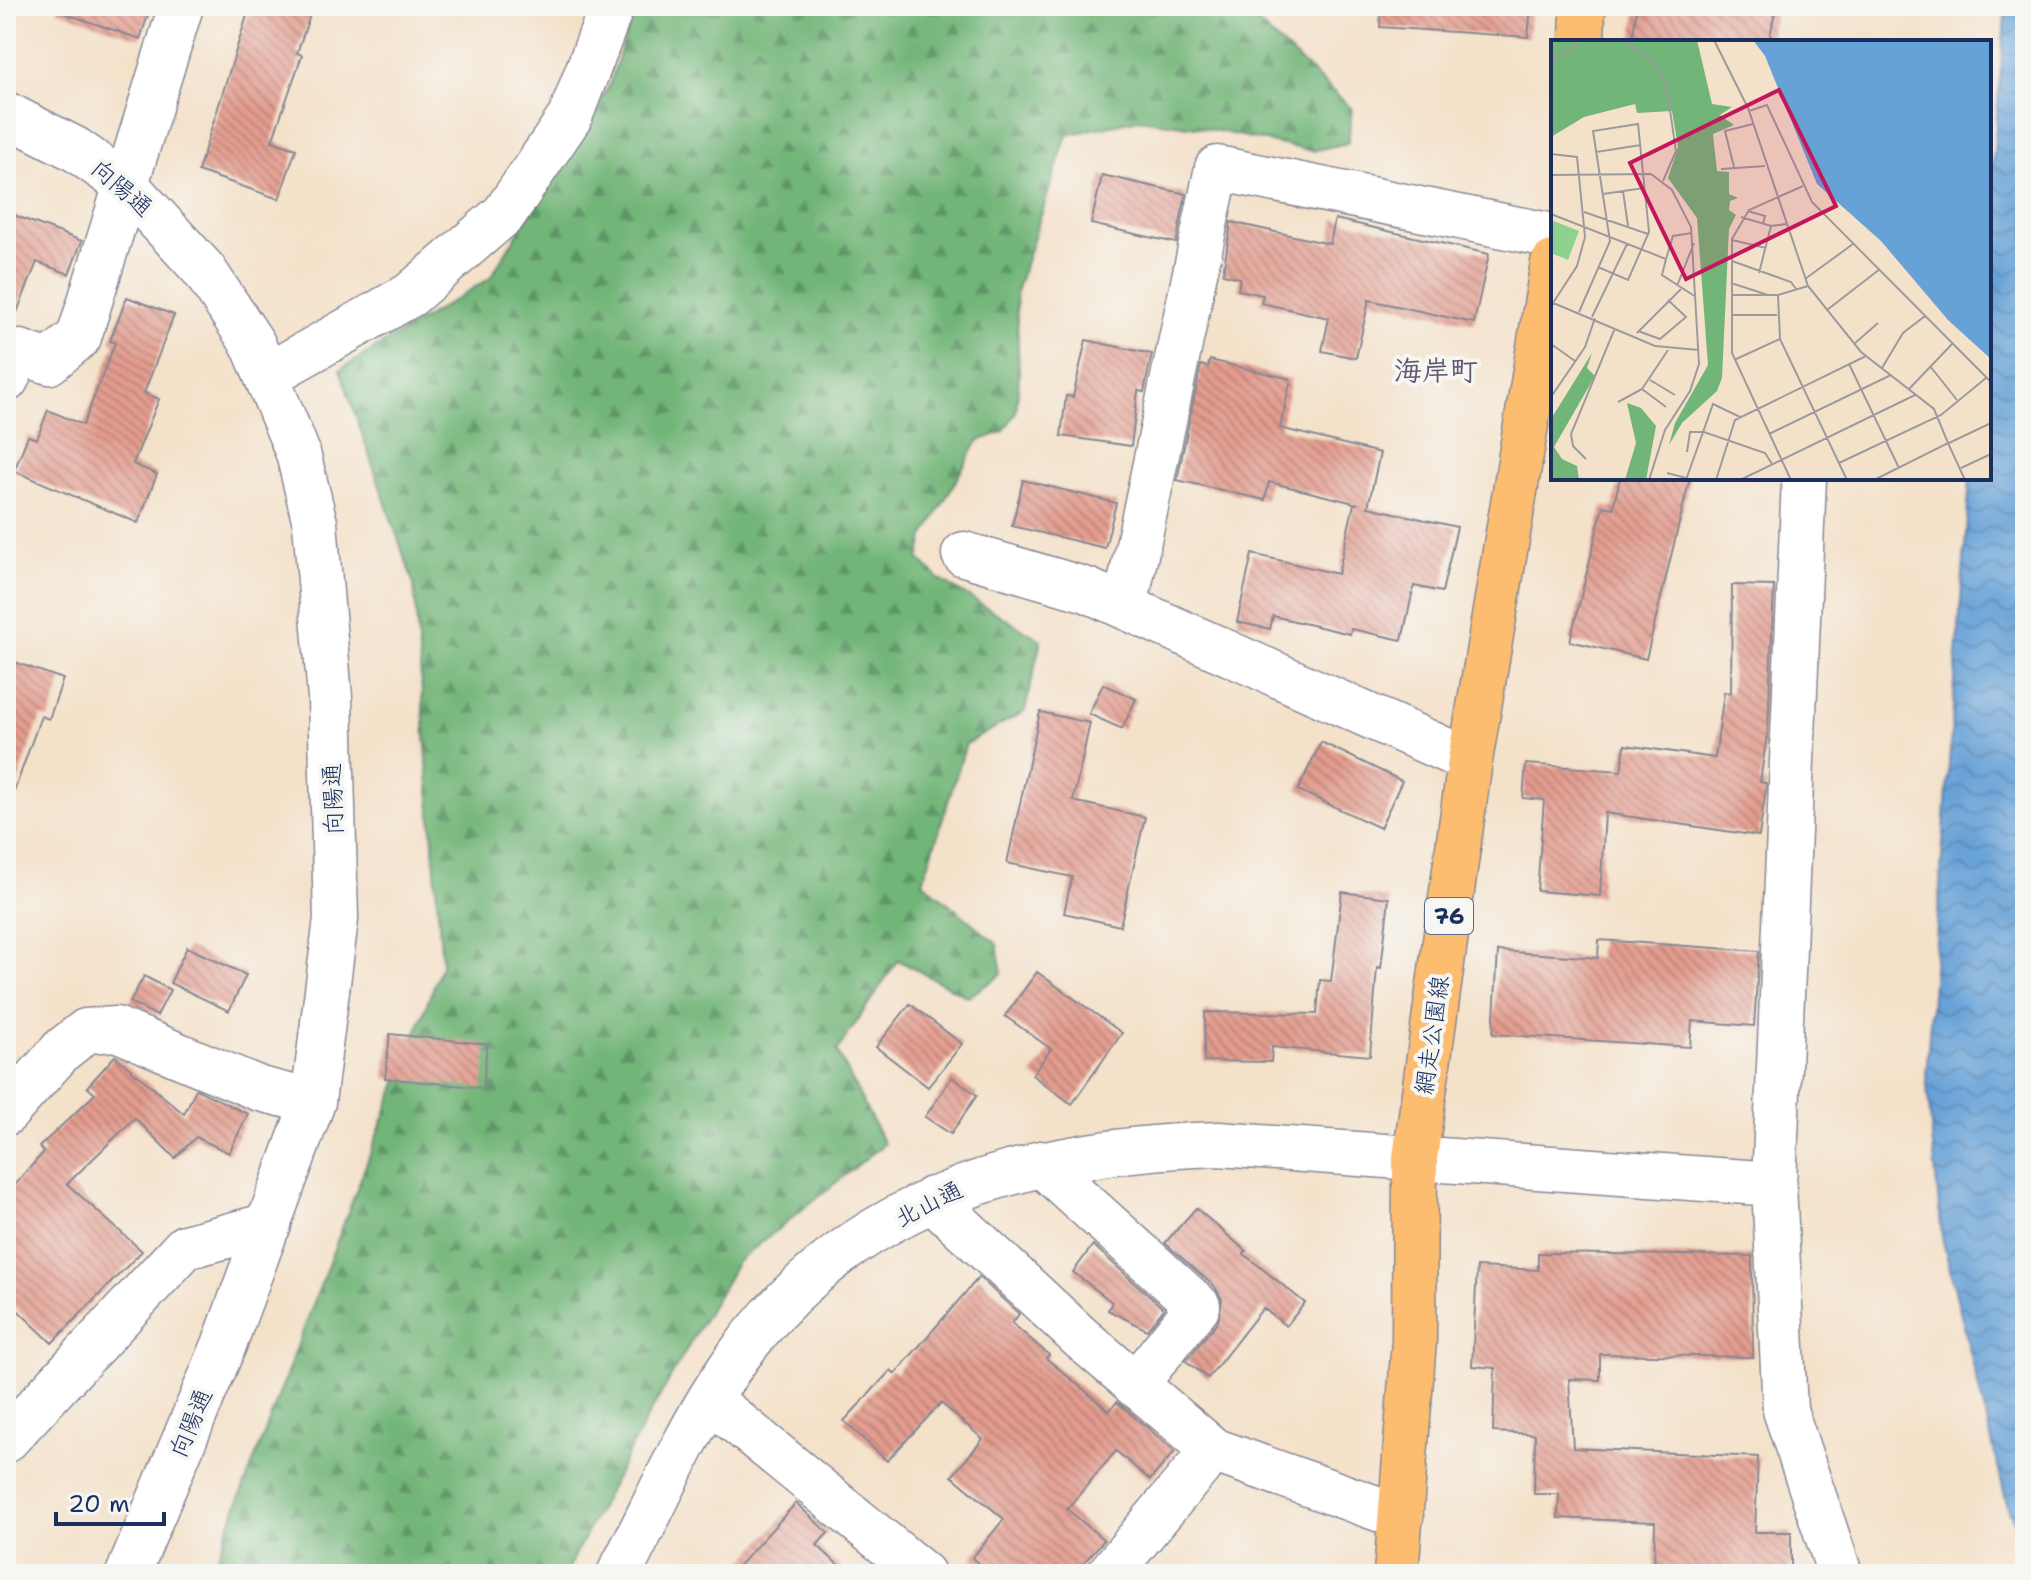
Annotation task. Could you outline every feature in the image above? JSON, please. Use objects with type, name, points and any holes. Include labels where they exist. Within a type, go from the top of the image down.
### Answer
[{"type":"main road","points":[[1582,40],[1583,6]]},
{"type":"main road","name":"網走公園線","points":[[1396,1574],[1414,1340],[1415,1158],[1470,761],[1551,275]]},
{"type":"street","points":[[11,360],[49,362],[79,337],[181,6]]},
{"type":"street","points":[[268,375],[410,295],[504,214],[570,117],[612,6]]},
{"type":"street","name":"向陽通","points":[[6,114],[75,149],[125,184],[204,270],[245,331],[268,375],[298,453],[315,523],[330,697],[336,919],[313,1102],[224,1345],[129,1572]]},
{"type":"street","points":[[1125,607],[1217,168],[1551,236]]},
{"type":"street","points":[[1804,480],[1774,1184],[1785,1410],[1840,1574]]},
{"type":"street","points":[[964,554],[1087,590],[1470,761]]},
{"type":"street","points":[[6,1113],[62,1050],[86,1031],[116,1029],[260,1089],[313,1102]]},
{"type":"street","name":"北山通","points":[[619,1574],[711,1401],[737,1360],[790,1296],[830,1261],[932,1199],[972,1182],[1040,1163],[1145,1146],[1219,1144],[1774,1184]]},
{"type":"street","points":[[1040,1163],[1198,1306],[1135,1385]]},
{"type":"street","points":[[932,1199],[1135,1385],[1213,1450],[1401,1517]]},
{"type":"street","points":[[6,1440],[185,1247],[269,1225]]},
{"type":"street","points":[[711,1401],[923,1574]]},
{"type":"street","points":[[1109,1574],[1213,1450]]},
{"type":"green space","points":[[635,6],[1248,6],[1247,13],[1352,109],[1348,143],[1312,151],[1204,128],[1138,119],[1067,135],[1016,292],[1019,376],[1016,412],[1003,432],[978,441],[924,537],[919,559],[939,579],[1041,640],[1025,711],[966,744],[923,882],[997,944],[1002,974],[968,997],[898,960],[837,1051],[884,1144],[737,1262],[643,1425],[565,1574],[211,1574],[442,964],[414,585],[340,370],[490,278],[609,86]]},
{"type":"water","points":[[2006,6],[2025,6],[2025,1543],[2008,1508],[1942,1237],[1926,1076],[1970,480],[1991,480],[1991,186]]},
{"type":"building","points":[[58,6],[151,6],[140,39],[58,11]]},
{"type":"building","points":[[250,6],[313,6],[297,53],[302,55],[272,141],[296,149],[279,199],[198,171]]},
{"type":"building","points":[[1381,6],[1531,6],[1528,37],[1380,27]]},
{"type":"building","points":[[1637,6],[1776,6],[1769,40],[1632,40]]},
{"type":"building","points":[[1102,175],[1186,194],[1176,243],[1091,224]]},
{"type":"building","points":[[6,212],[82,241],[69,274],[37,262],[10,330],[6,331]]},
{"type":"building","points":[[1335,219],[1489,254],[1474,323],[1369,300],[1356,358],[1322,351],[1329,318],[1261,303],[1263,295],[1238,290],[1240,278],[1223,274],[1231,222],[1330,244]]},
{"type":"building","points":[[127,297],[174,315],[144,393],[159,399],[133,464],[157,474],[138,523],[14,471],[28,436],[37,439],[48,410],[83,425],[115,343],[110,341]]},
{"type":"building","points":[[1086,340],[1152,354],[1144,392],[1138,391],[1131,446],[1061,436],[1066,396],[1073,397]]},
{"type":"building","points":[[1210,360],[1291,379],[1280,428],[1380,453],[1368,507],[1457,527],[1442,592],[1414,586],[1402,640],[1351,629],[1350,634],[1273,616],[1270,629],[1237,622],[1252,554],[1338,574],[1354,504],[1358,504],[1269,482],[1265,500],[1177,480],[1201,365],[1208,367]]},
{"type":"building","points":[[1023,480],[1116,503],[1105,548],[1012,526]]},
{"type":"building","points":[[1620,480],[1690,480],[1646,659],[1570,641],[1603,506],[1613,508]]},
{"type":"building","points":[[1732,585],[1774,586],[1768,728],[1760,782],[1766,783],[1766,789],[1759,836],[1605,813],[1600,896],[1537,891],[1544,800],[1523,798],[1526,764],[1621,771],[1625,745],[1715,758],[1724,692],[1731,693]]},
{"type":"building","points":[[6,659],[63,679],[49,719],[41,716],[10,803],[6,802]]},
{"type":"building","points":[[1103,684],[1136,699],[1122,729],[1089,714]]},
{"type":"building","points":[[1040,712],[1090,723],[1073,801],[1145,817],[1120,926],[1064,913],[1072,877],[1007,863]]},
{"type":"building","points":[[1321,742],[1402,781],[1380,828],[1298,790]]},
{"type":"building","points":[[1342,892],[1389,898],[1381,968],[1377,967],[1370,1056],[1272,1047],[1271,1062],[1204,1061],[1205,1012],[1317,1014],[1320,980],[1331,981]]},
{"type":"building","points":[[1599,940],[1759,951],[1754,1026],[1692,1021],[1690,1047],[1493,1034],[1498,951],[1598,958]]},
{"type":"building","points":[[187,947],[246,975],[229,1011],[170,983]]},
{"type":"building","points":[[1037,972],[1122,1033],[1072,1104],[1032,1075],[1051,1049],[1005,1016]]},
{"type":"building","points":[[144,976],[170,990],[157,1016],[130,1002]]},
{"type":"building","points":[[910,1004],[962,1044],[928,1087],[876,1047]]},
{"type":"building","points":[[390,1034],[487,1044],[483,1088],[385,1078]]},
{"type":"building","points":[[115,1056],[184,1114],[196,1089],[248,1114],[229,1153],[196,1137],[175,1158],[135,1118],[67,1184],[142,1251],[52,1343],[6,1299],[6,1194],[44,1152],[39,1147],[95,1094],[87,1087]]},
{"type":"building","points":[[952,1077],[977,1095],[951,1134],[925,1117]]},
{"type":"building","points":[[1196,1208],[1246,1251],[1244,1254],[1305,1303],[1286,1326],[1263,1308],[1208,1378],[1186,1361],[1218,1321],[1222,1299],[1215,1287],[1165,1243]]},
{"type":"building","points":[[1093,1245],[1164,1309],[1147,1330],[1108,1310],[1112,1302],[1073,1272]]},
{"type":"building","points":[[1538,1253],[1752,1256],[1753,1357],[1600,1354],[1600,1380],[1569,1379],[1573,1448],[1758,1457],[1755,1532],[1791,1532],[1791,1574],[1654,1574],[1655,1522],[1558,1518],[1559,1494],[1534,1494],[1535,1434],[1493,1432],[1495,1368],[1472,1366],[1477,1267],[1538,1270]]},
{"type":"building","points":[[979,1277],[1019,1314],[1012,1323],[1049,1355],[1046,1358],[1109,1411],[1117,1402],[1175,1451],[1150,1480],[1116,1451],[1067,1509],[1104,1540],[1074,1574],[990,1574],[972,1558],[1004,1519],[952,1476],[983,1439],[941,1403],[887,1461],[844,1421],[891,1370],[895,1374]]},
{"type":"building","points":[[796,1503],[828,1533],[817,1545],[848,1574],[731,1574]]},
{"type":"district","name":"海岸町","points":[[1436,370]]}]
